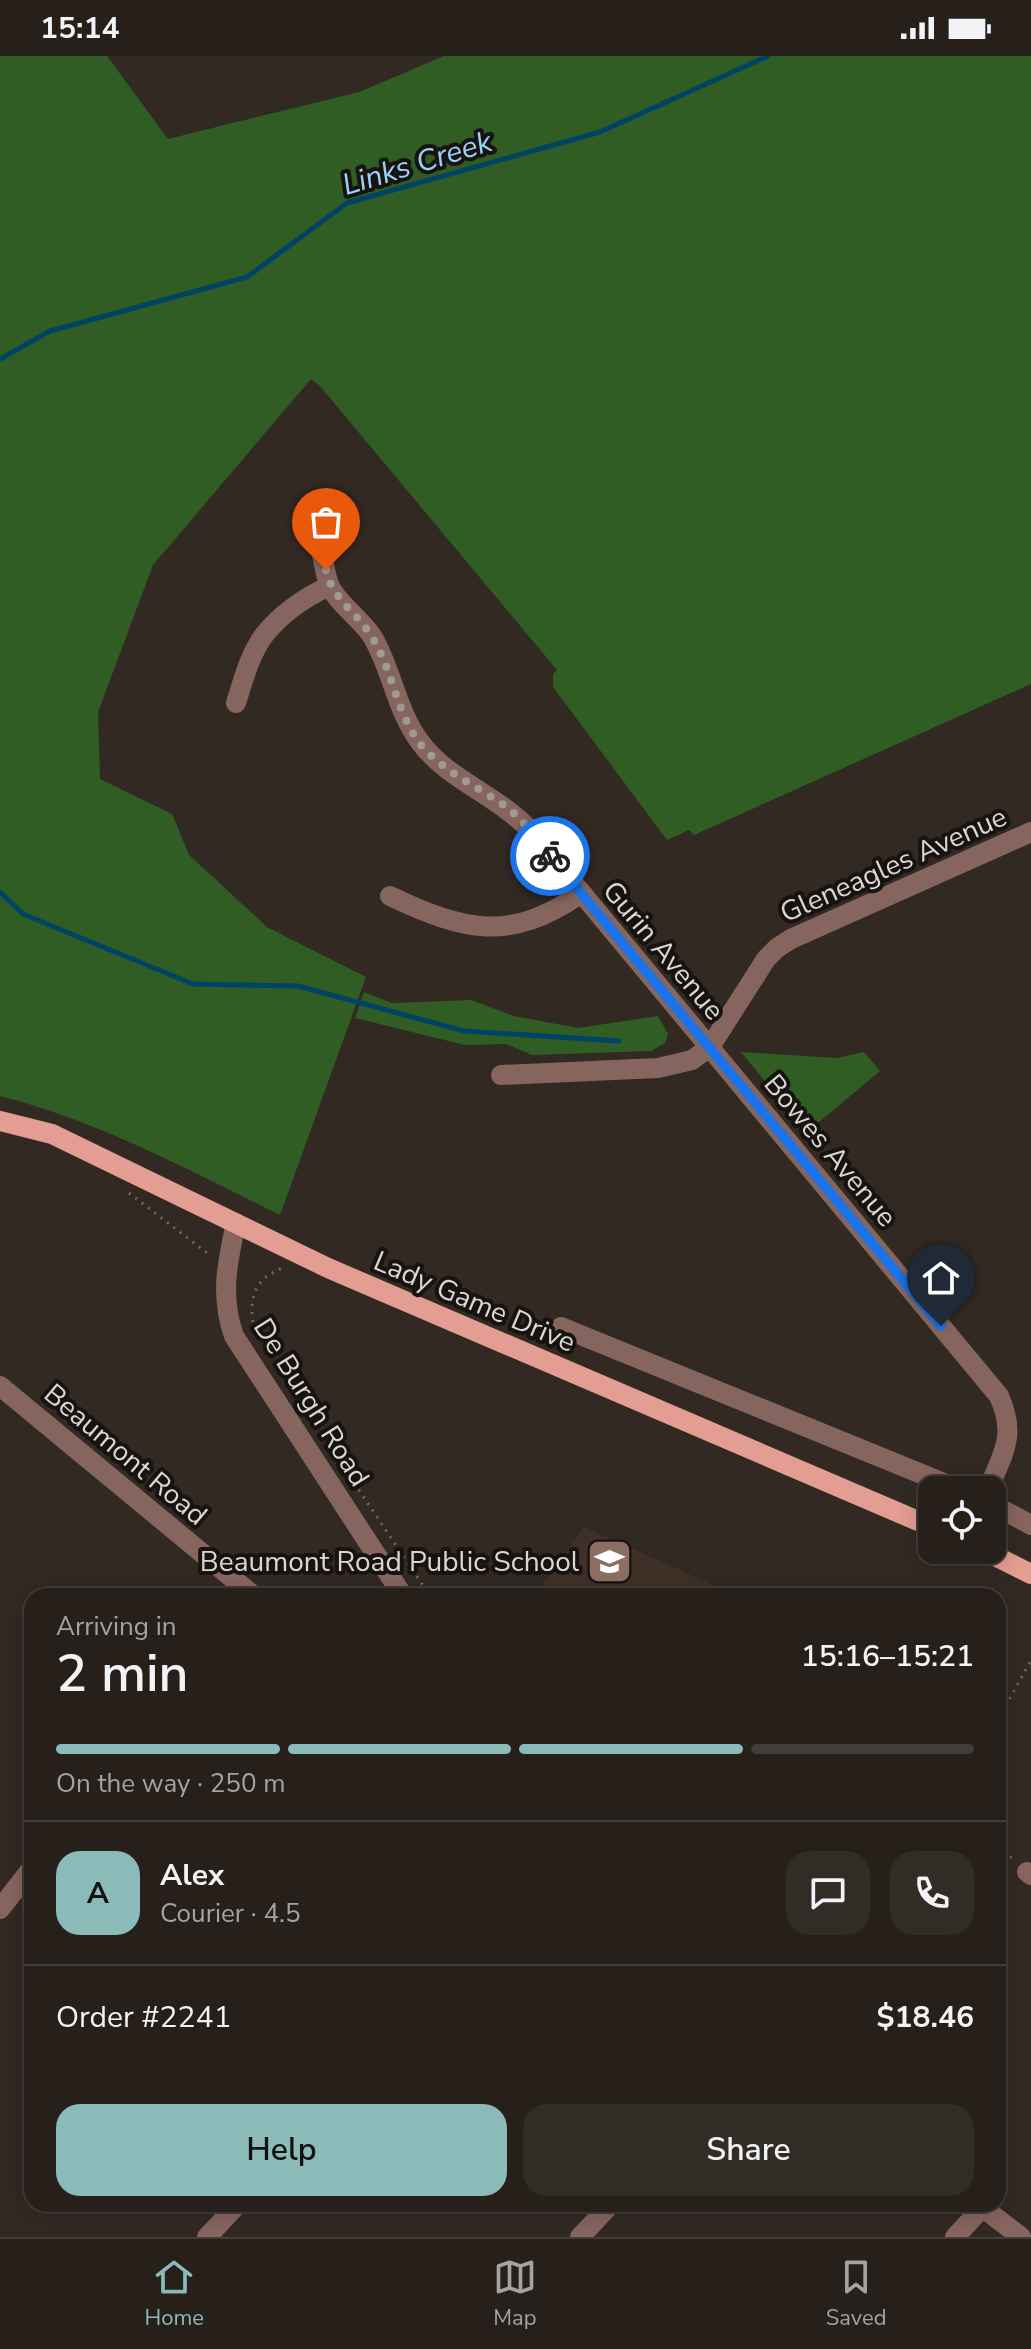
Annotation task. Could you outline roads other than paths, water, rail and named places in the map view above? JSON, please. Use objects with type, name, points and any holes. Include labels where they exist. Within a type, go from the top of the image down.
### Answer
[{"type":"main road","name":"Lady Game Drive","points":[[0,1121],[52,1134],[328,1268],[918,1521]]},
{"type":"main road","points":[[1006,1562],[1031,1574]]},
{"type":"street","name":"Gurin Avenue","points":[[322,554],[329,586],[371,634],[398,702],[422,745],[455,774],[509,809],[710,1047]]},
{"type":"street","points":[[236,703],[264,635],[308,596],[329,586]]},
{"type":"street","name":"Gleneagles Avenue","points":[[710,1047],[748,984],[777,948],[1031,832]]},
{"type":"street","points":[[390,896],[426,913],[469,925],[497,926],[533,920],[554,912],[580,894]]},
{"type":"street","points":[[501,1075],[675,1066],[692,1060],[710,1047]]},
{"type":"street","name":"Bowes Avenue","points":[[710,1047],[999,1396],[1008,1416],[1009,1436],[993,1476]]},
{"type":"street","name":"De Burgh Road","points":[[236,1223],[225,1297],[234,1336],[398,1588]]},
{"type":"street","name":"Lady Game Drive","points":[[561,1327],[927,1476]]},
{"type":"street","name":"Beaumont Road","points":[[0,1386],[241,1588]]},
{"type":"street","points":[[1006,1512],[1031,1525]]},
{"type":"street","points":[[0,1909],[24,1878]]},
{"type":"street","points":[[207,2237],[230,2212]]},
{"type":"street","points":[[580,2237],[603,2212]]},
{"type":"street","points":[[955,2237],[975,2212]]},
{"type":"street","points":[[988,2212],[1021,2237]]},
{"type":"waterway","name":"Links Creek","points":[[0,359],[50,331],[247,277],[347,203],[600,132],[768,56]]},
{"type":"waterway","points":[[0,892],[23,914],[193,984],[298,986],[464,1031],[619,1041]]},
{"type":"place","name":"Beaumont Road Public School","points":[[610,1561]]}]
